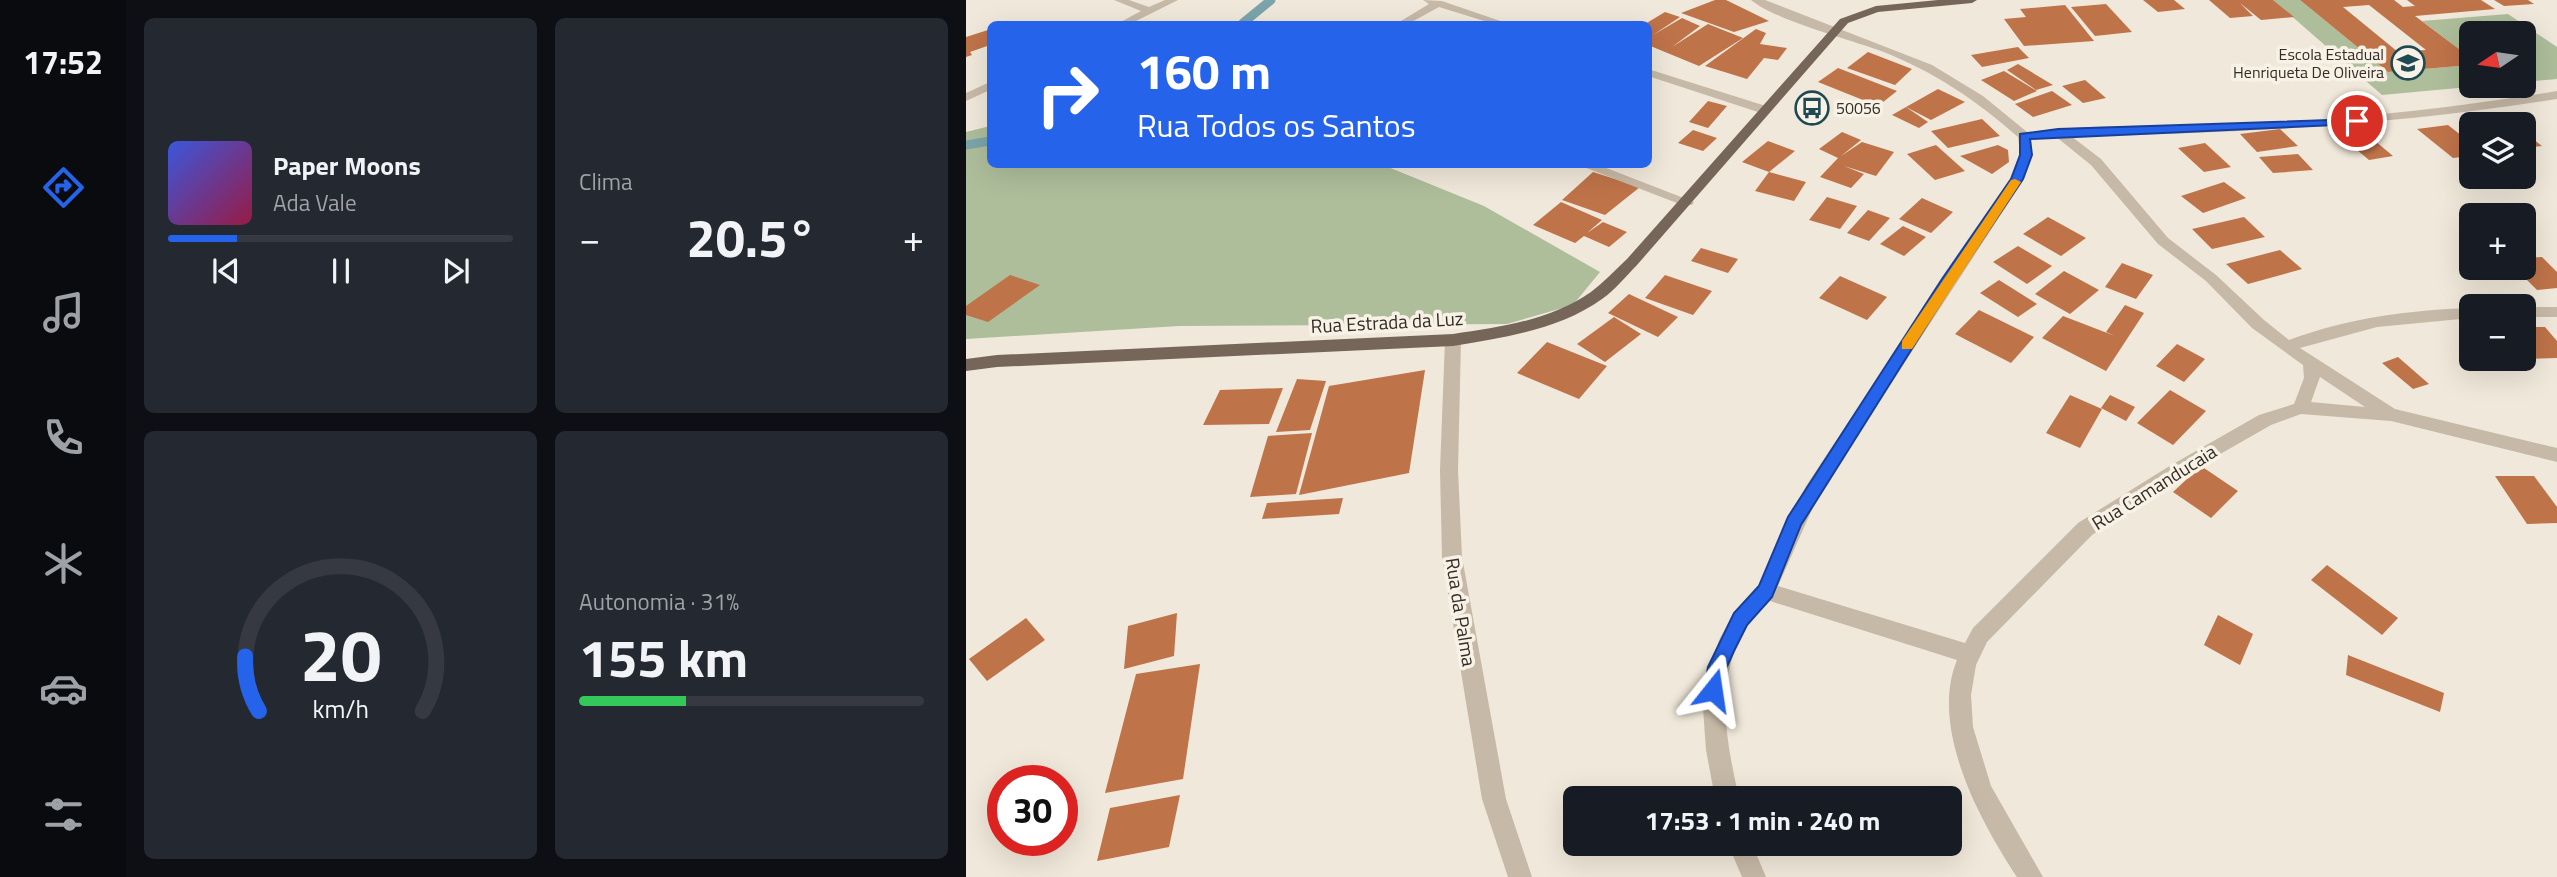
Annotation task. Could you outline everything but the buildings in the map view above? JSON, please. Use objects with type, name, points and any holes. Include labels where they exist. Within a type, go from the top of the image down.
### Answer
[{"type":"main road","name":"Rua Estrada da Luz","points":[[966,365],[1453,340],[1515,330],[1560,314],[1597,295],[1687,202],[1765,110],[1852,16],[1876,9],[1972,0]]},
{"type":"street","points":[[1119,0],[1150,12]]},
{"type":"street","points":[[1129,21],[1173,0]]},
{"type":"street","points":[[1725,786],[1712,707],[1715,673],[1740,619],[1766,591],[1794,522],[2025,163],[2025,142],[1978,98],[1945,76],[1907,58],[1834,33],[1756,0]]},
{"type":"street","points":[[1405,21],[1433,2],[1494,21]]},
{"type":"street","points":[[1652,73],[1765,110]]},
{"type":"street","points":[[966,97],[987,87]]},
{"type":"street","points":[[2025,142],[2058,132],[2335,123],[2498,106],[2557,95]]},
{"type":"street","points":[[2058,132],[2096,162],[2163,241],[2211,278],[2258,324],[2287,347],[2391,415]]},
{"type":"street","points":[[1593,168],[1687,202]]},
{"type":"street","points":[[2536,312],[2557,312]]},
{"type":"street","points":[[2287,347],[2321,335],[2387,319],[2459,314]]},
{"type":"street","name":"Rua da Palma","points":[[1453,340],[1449,470],[1452,557],[1493,799],[1520,877]]},
{"type":"street","points":[[2311,362],[2312,378],[2301,408],[2391,415],[2557,455]]},
{"type":"street","name":"Rua Camanducaia","points":[[1967,653],[1980,635],[2085,529],[2174,472],[2265,420],[2301,408]]},
{"type":"street","points":[[1766,591],[1967,653],[1961,712],[1972,772],[1989,810],[2031,877]]},
{"type":"street","points":[[1745,856],[1754,877]]},
{"type":"green space","points":[[2273,0],[2300,0],[2388,72],[2459,66],[2459,88],[2382,95]]},
{"type":"green space","points":[[2508,14],[2518,21],[2459,21],[2459,49],[2422,21]]},
{"type":"green space","points":[[2536,33],[2557,47],[2557,79],[2536,81]]},
{"type":"green space","points":[[987,127],[987,168],[1390,168],[1484,206],[1600,272],[1573,305],[1507,324],[1179,326],[966,339],[966,132]]},
{"type":"waterway","points":[[1245,21],[1271,0]]},
{"type":"waterway","points":[[966,145],[987,142]]},
{"type":"slow traffic","points":[[1907,345],[2015,182]]},
{"type":"place","name":"Escola Estadual Henriqueta De Oliveira","points":[[2408,63]]},
{"type":"place","name":"50056","points":[[1812,108]]},
{"type":"route","points":[[1713,690],[1715,673],[1740,619],[1766,591],[1794,522],[1812,491],[2017,179],[2025,163],[2024,136],[2058,132],[2357,121]]}]
